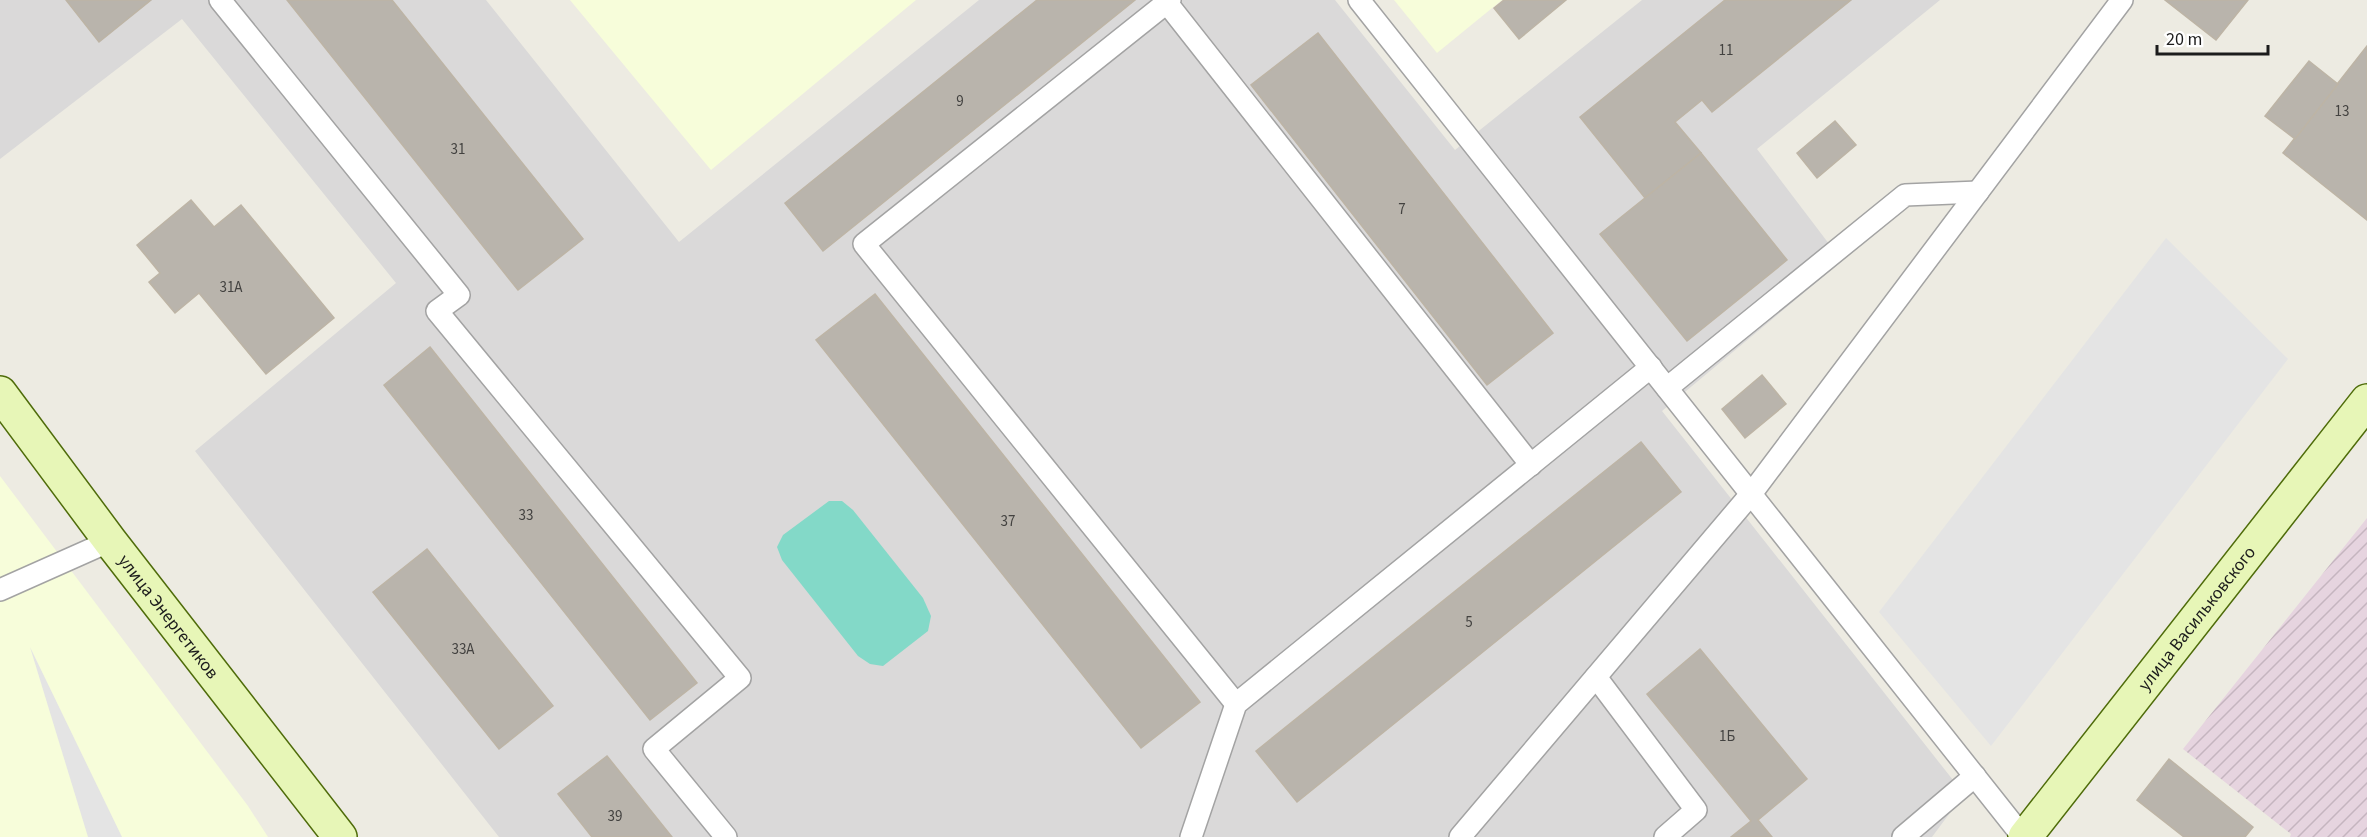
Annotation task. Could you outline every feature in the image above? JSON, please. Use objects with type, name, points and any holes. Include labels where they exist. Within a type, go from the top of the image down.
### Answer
[{"type":"main road","name":"улица Энергетиков","points":[[0,393],[110,541],[340,837]]},
{"type":"main road","name":"улица Васильковского","points":[[2024,837],[2367,401]]},
{"type":"lane","points":[[219,0],[459,295],[437,311],[740,678],[654,749],[726,837]]},
{"type":"lane","points":[[1359,0],[2024,837]]},
{"type":"lane","points":[[1460,837],[1751,494],[2122,0]]},
{"type":"lane","points":[[1236,704],[864,244],[1169,1],[1531,465]]},
{"type":"lane","points":[[1667,388],[1905,195],[1978,192]]},
{"type":"lane","points":[[1191,837],[1236,704],[1651,368]]},
{"type":"lane","points":[[0,590],[110,541]]},
{"type":"lane","points":[[1596,677],[1696,810],[1665,837]]},
{"type":"lane","points":[[1903,837],[1975,776]]},
{"type":"shaded area","points":[[0,0],[486,0],[679,242],[979,0],[1335,0],[1455,150],[1642,0],[1940,0],[1757,149],[1842,261],[1662,411],[1964,794],[1932,837],[499,837],[195,451],[396,283],[182,19],[0,159]]},
{"type":"shaded area","points":[[570,0],[916,0],[711,170]]},
{"type":"shaded area","points":[[1394,0],[1502,0],[1437,53]]},
{"type":"shaded area","points":[[2166,238],[2288,359],[1991,746],[1879,612]]},
{"type":"shaded area","points":[[0,476],[248,806],[268,837],[0,837]]},
{"type":"shaded area","points":[[829,501],[842,501],[853,510],[923,598],[931,616],[928,631],[883,666],[870,664],[858,656],[782,560],[777,547],[783,535]]},
{"type":"shaded area","points":[[2367,518],[2367,837],[2290,837],[2291,834],[2183,749]]},
{"type":"shaded area","points":[[30,647],[122,837],[88,837]]},
{"type":"building","points":[[66,0],[151,0],[99,42]]},
{"type":"building","points":[[287,0],[392,0],[583,239],[518,290]]},
{"type":"building","points":[[1037,0],[1135,0],[823,251],[785,203]]},
{"type":"building","points":[[1504,0],[1566,0],[1519,39],[1494,8]]},
{"type":"building","points":[[1725,0],[1851,0],[1712,112],[1702,100],[1675,122],[1701,153],[1645,198],[1580,117]]},
{"type":"building","points":[[2165,0],[2248,0],[2216,40]]},
{"type":"building","points":[[1318,33],[1553,333],[1487,385],[1251,85]]},
{"type":"building","points":[[2367,46],[2367,220],[2283,153]]},
{"type":"building","points":[[2309,61],[2338,84],[2295,139],[2265,116]]},
{"type":"building","points":[[1835,121],[1856,145],[1817,178],[1797,153]]},
{"type":"building","points":[[1701,153],[1787,260],[1687,341],[1600,234]]},
{"type":"building","points":[[191,200],[214,227],[241,205],[334,318],[266,374],[199,293],[175,313],[149,282],[160,273],[137,245]]},
{"type":"building","points":[[875,294],[1200,702],[1141,748],[816,340]]},
{"type":"building","points":[[430,347],[697,683],[650,720],[384,385]]},
{"type":"building","points":[[1762,375],[1786,404],[1745,438],[1722,409]]},
{"type":"building","points":[[1641,442],[1681,492],[1297,802],[1256,751]]},
{"type":"building","points":[[427,549],[553,706],[499,749],[373,592]]},
{"type":"building","points":[[1700,649],[1807,779],[1758,820],[1772,837],[1731,837],[1751,821],[1647,694]]},
{"type":"building","points":[[607,756],[672,837],[592,837],[558,794]]},
{"type":"building","points":[[2169,759],[2253,827],[2245,837],[2184,837],[2137,800]]}]
